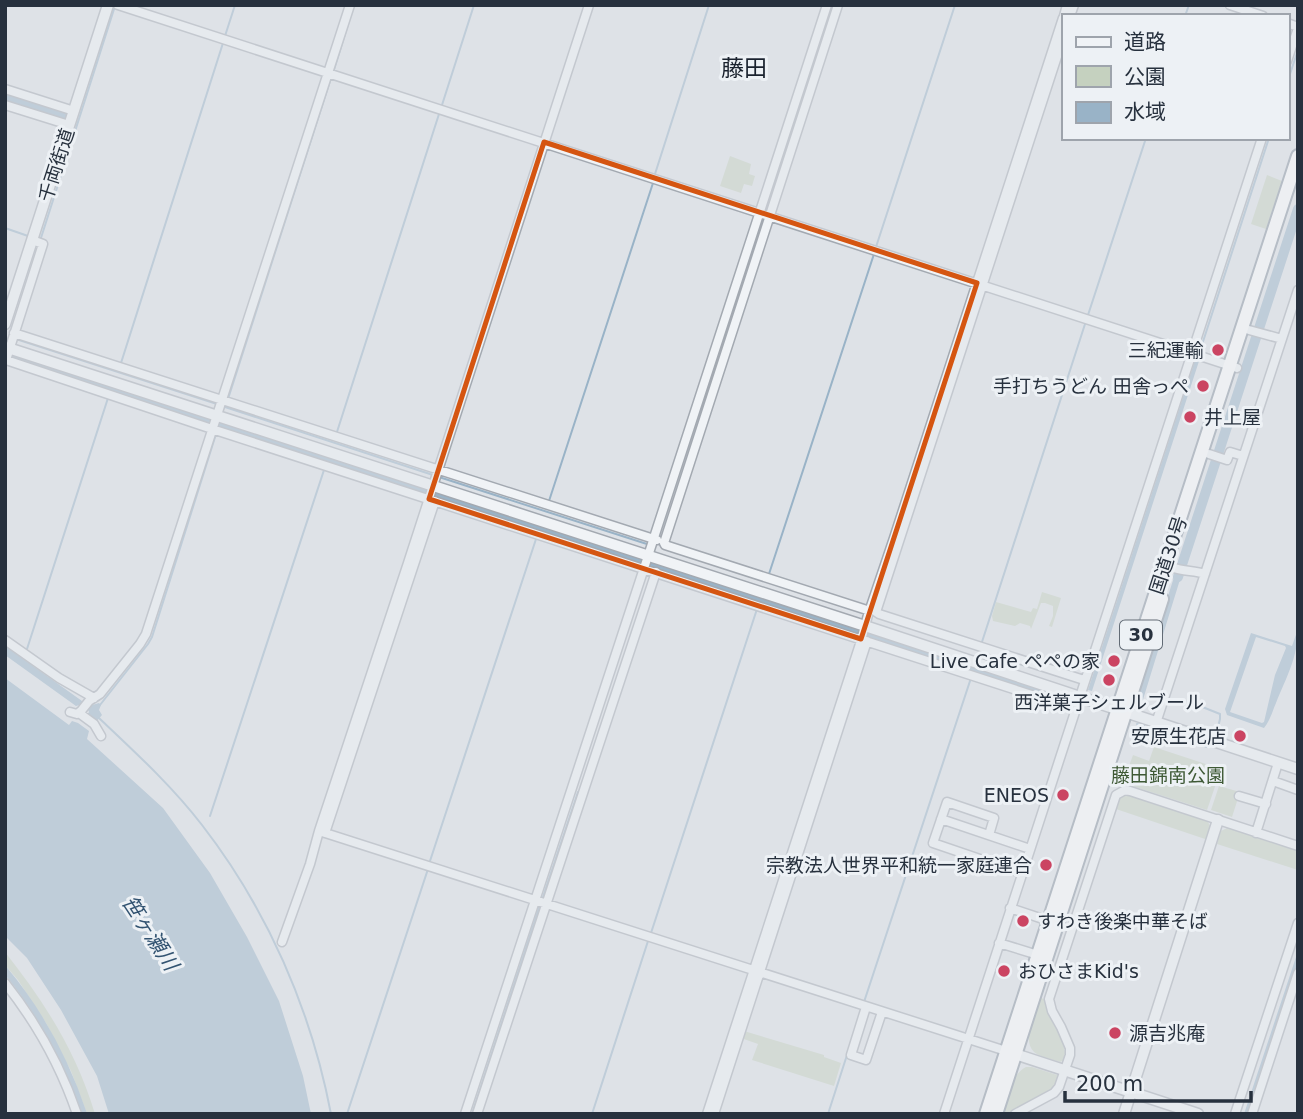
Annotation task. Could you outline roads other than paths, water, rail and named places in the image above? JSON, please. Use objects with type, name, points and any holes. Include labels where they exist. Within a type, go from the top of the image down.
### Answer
[{"type":"highway","name":"国道30号","points":[[986,1114],[1011,1053],[1234,366],[1298,156]]},
{"type":"highway","name":"国道30号","points":[[996,1114],[1049,921],[1121,711],[1177,569],[1215,455],[1234,366],[1255,332],[1298,183]]},
{"type":"street","name":"千両街道","points":[[5,324],[37,242],[69,125],[108,5]]},
{"type":"street","points":[[118,5],[1234,366]]},
{"type":"street","points":[[84,706],[146,634],[331,75],[350,5]]},
{"type":"street","points":[[282,942],[379,662],[589,5]]},
{"type":"street","points":[[765,215],[827,5]]},
{"type":"street","points":[[465,1114],[541,902],[652,555],[838,5]]},
{"type":"street","points":[[1230,5],[1257,14]]},
{"type":"street","points":[[980,284],[1062,23]]},
{"type":"street","points":[[1289,55],[1298,27]]},
{"type":"street","points":[[714,1114],[868,622],[1062,41]]},
{"type":"street","points":[[5,89],[74,111]]},
{"type":"street","points":[[5,104],[69,125]]},
{"type":"street","points":[[944,1114],[1002,944],[1010,908],[1084,680],[1197,355],[1261,140]]},
{"type":"street","points":[[37,242],[7,354],[220,412],[335,438],[435,484],[548,506],[652,555],[816,601],[868,622]]},
{"type":"street","points":[[1156,723],[1298,290]]},
{"type":"street","points":[[1287,323],[1298,326]]},
{"type":"street","points":[[1255,332],[1282,339]]},
{"type":"street","points":[[14,333],[220,412],[652,555],[868,622],[1277,767],[1298,769]]},
{"type":"street","points":[[1215,455],[1227,460],[1230,452],[1243,457]]},
{"type":"street","points":[[652,555],[666,545],[816,601],[1075,709]]},
{"type":"street","points":[[1177,569],[1205,574]]},
{"type":"street","points":[[868,622],[879,614],[1084,680]]},
{"type":"street","points":[[5,640],[59,678],[84,706],[101,736]]},
{"type":"street","points":[[1256,832],[1277,767]]},
{"type":"street","points":[[1273,781],[1298,790]]},
{"type":"street","points":[[1015,1114],[1054,1093],[1059,1087],[1070,1055],[1049,999],[1116,795],[1125,790],[1130,791],[1298,846]]},
{"type":"street","points":[[1239,796],[1266,804]]},
{"type":"street","points":[[989,835],[994,818],[947,803],[933,844],[1021,873]]},
{"type":"street","points":[[941,819],[1030,849]]},
{"type":"street","points":[[1124,1114],[1218,820]]},
{"type":"street","points":[[322,832],[1198,1114]]},
{"type":"street","points":[[477,1114],[541,902]]},
{"type":"street","points":[[1010,908],[1049,921]]},
{"type":"street","points":[[1235,1114],[1298,923]]},
{"type":"street","points":[[1002,944],[1038,955]]},
{"type":"street","points":[[707,1114],[757,972]]},
{"type":"street","points":[[1252,1114],[1298,973]]},
{"type":"street","points":[[5,983],[45,1042],[77,1114]]},
{"type":"street","points":[[866,1007],[851,1055],[866,1060],[882,1012]]},
{"type":"water","points":[[1196,357],[1200,358],[1092,691],[1088,690]]},
{"type":"water","points":[[652,562],[861,631],[860,634],[650,567]]},
{"type":"water","points":[[1176,571],[1182,573],[1140,706],[1137,693]]},
{"type":"water","points":[[1298,629],[1291,667],[1264,728],[1227,715],[1225,709],[1251,633],[1292,646]],"holes":[[[1256,637],[1285,646],[1264,722],[1230,712]]]},
{"type":"water","points":[[867,633],[1073,700],[1071,704],[866,637]]},
{"type":"water","points":[[5,646],[89,706],[99,703],[102,715],[96,722],[87,715],[89,712],[83,704],[76,706],[5,655]]},
{"type":"water","name":"笹ヶ瀬川","points":[[5,678],[69,725],[72,721],[89,731],[87,739],[163,808],[210,873],[247,937],[279,1001],[303,1076],[311,1114],[109,1114],[97,1076],[61,1010],[27,958],[5,936]]},
{"type":"water","points":[[1298,951],[1298,964],[1248,1114],[1244,1114]]},
{"type":"waterway","points":[[225,36],[235,5]]},
{"type":"waterway","points":[[333,73],[354,5]]},
{"type":"waterway","points":[[442,105],[474,5]]},
{"type":"waterway","points":[[655,174],[709,5]]},
{"type":"waterway","points":[[765,213],[832,5]]},
{"type":"waterway","points":[[876,247],[955,5]]},
{"type":"waterway","points":[[1186,14],[1189,5]]},
{"type":"waterway","points":[[40,241],[115,6]]},
{"type":"waterway","points":[[121,363],[223,43]]},
{"type":"waterway","points":[[1289,77],[1298,50]]},
{"type":"waterway","points":[[228,399],[331,78]]},
{"type":"waterway","points":[[5,96],[66,116]]},
{"type":"waterway","points":[[336,435],[439,114]]},
{"type":"waterway","points":[[1088,315],[1145,140]]},
{"type":"waterway","points":[[1199,354],[1268,140]]},
{"type":"waterway","points":[[549,501],[653,183]]},
{"type":"waterway","points":[[1178,577],[1298,209]]},
{"type":"waterway","points":[[728,330],[764,219]]},
{"type":"waterway","points":[[5,228],[28,236]]},
{"type":"waterway","points":[[769,574],[874,254]]},
{"type":"waterway","points":[[8,340],[33,263]]},
{"type":"waterway","points":[[981,645],[1086,321]]},
{"type":"waterway","points":[[16,339],[217,404]]},
{"type":"waterway","points":[[6,355],[658,567]]},
{"type":"waterway","points":[[27,649],[108,398]]},
{"type":"waterway","points":[[222,406],[433,475]]},
{"type":"waterway","points":[[100,705],[152,637],[216,434]]},
{"type":"waterway","points":[[210,816],[324,470]]},
{"type":"waterway","points":[[439,477],[650,545]]},
{"type":"waterway","points":[[430,861],[537,536]]},
{"type":"waterway","points":[[651,933],[757,609]]},
{"type":"waterway","points":[[864,1002],[971,678]]},
{"type":"waterway","points":[[1190,702],[1220,714],[1216,735]]},
{"type":"waterway","points":[[99,718],[153,770],[202,825],[247,891],[299,999],[312,1036],[331,1114]]},
{"type":"waterway","points":[[1137,724],[1144,726]]},
{"type":"waterway","points":[[1196,743],[1207,747]]},
{"type":"waterway","points":[[542,900],[578,792]]},
{"type":"waterway","points":[[347,1114],[428,869]]},
{"type":"waterway","points":[[472,1114],[540,905]]},
{"type":"waterway","points":[[592,1114],[648,941]]},
{"type":"waterway","points":[[5,970],[52,1038],[84,1114]]},
{"type":"waterway","points":[[828,1114],[847,1055]]},
{"type":"place","name":"三紀運輸","points":[[1218,350]]},
{"type":"place","name":"手打ちうどん 田舎っぺ","points":[[1203,386]]},
{"type":"place","name":"井上屋","points":[[1190,417]]},
{"type":"place","name":"Live Cafe ペペの家","points":[[1114,661]]},
{"type":"place","name":"西洋菓子シェルブール","points":[[1109,680]]},
{"type":"place","name":"安原生花店","points":[[1240,736]]},
{"type":"place","name":"ENEOS","points":[[1063,795]]},
{"type":"place","name":"宗教法人世界平和統一家庭連合","points":[[1046,865]]},
{"type":"place","name":"すわき後楽中華そば","points":[[1023,921]]},
{"type":"place","name":"おひさまKid's","points":[[1004,971]]},
{"type":"place","name":"源吉兆庵","points":[[1115,1033]]},
{"type":"district","name":"藤田","points":[[744,68]]},
{"type":"park label","name":"藤田錦南公園","points":[[1168,775]]}]
